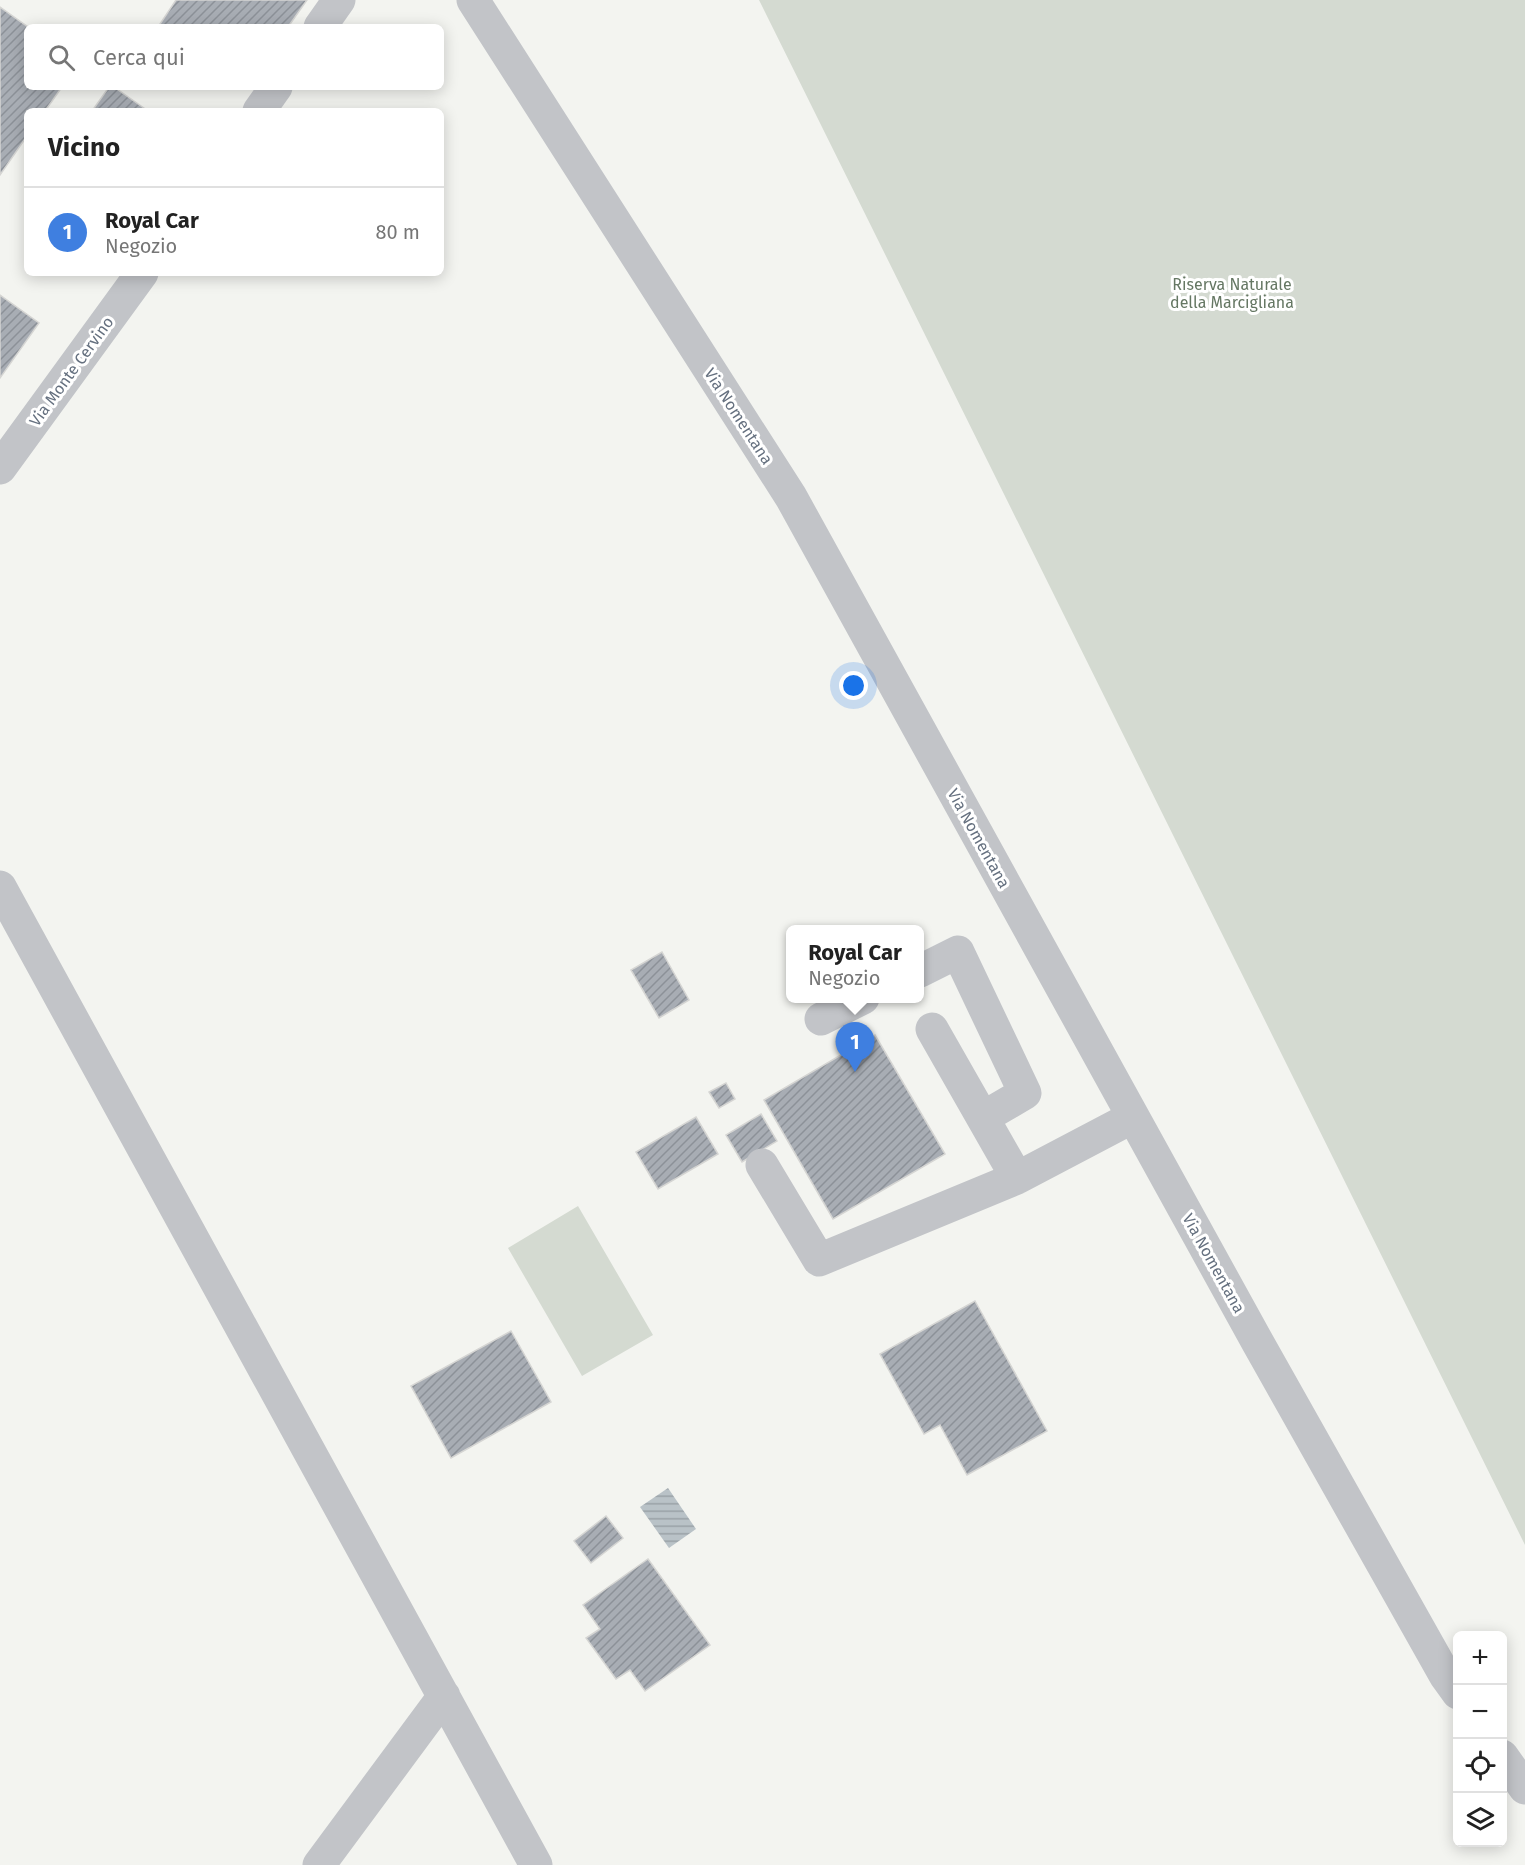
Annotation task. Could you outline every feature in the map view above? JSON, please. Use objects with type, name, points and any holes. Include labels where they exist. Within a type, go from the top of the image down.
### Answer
[{"type":"street","points":[[322,24],[339,0]]},
{"type":"street","name":"Via Nomentana","points":[[473,0],[791,497],[1134,1117],[1453,1686]]},
{"type":"street","points":[[261,108],[274,90]]},
{"type":"street","name":"Via Monte Cervino","points":[[0,468],[139,276]]},
{"type":"street","points":[[0,887],[536,1865]]},
{"type":"street","points":[[924,969],[958,952],[1025,1093],[984,1117]]},
{"type":"street","points":[[821,1019],[855,1003]]},
{"type":"street","points":[[932,1029],[1017,1178]]},
{"type":"street","points":[[762,1165],[819,1260],[1017,1178],[1134,1117]]},
{"type":"street","points":[[319,1865],[444,1696]]},
{"type":"street","points":[[1507,1762],[1525,1788]]},
{"type":"green space","name":"Riserva Naturale della Marcigliana","points":[[759,0],[1525,0],[1525,1545]]},
{"type":"green space","points":[[578,1206],[653,1335],[582,1376],[508,1248]]},
{"type":"shaded area","points":[[668,1488],[696,1529],[669,1548],[640,1507]]},
{"type":"building","points":[[176,0],[307,0],[290,24],[160,24]]},
{"type":"building","points":[[0,7],[24,24],[24,90],[60,90],[47,108],[24,108],[24,140],[0,175]]},
{"type":"building","points":[[107,90],[118,90],[144,108],[94,108]]},
{"type":"building","points":[[0,295],[39,323],[0,378]]},
{"type":"building","points":[[662,952],[689,1000],[659,1018],[631,970]]},
{"type":"building","points":[[875,1035],[945,1154],[833,1219],[764,1100]]},
{"type":"building","points":[[726,1083],[735,1099],[719,1108],[709,1092]]},
{"type":"building","points":[[761,1114],[777,1141],[742,1162],[726,1135]]},
{"type":"building","points":[[696,1117],[718,1154],[658,1189],[636,1152]]},
{"type":"building","points":[[975,1301],[1047,1431],[967,1475],[940,1425],[924,1434],[880,1354]]},
{"type":"building","points":[[511,1331],[551,1402],[451,1458],[411,1386]]},
{"type":"building","points":[[606,1516],[623,1538],[591,1563],[574,1541]]},
{"type":"building","points":[[648,1559],[710,1645],[645,1691],[630,1670],[616,1679],[586,1638],[600,1629],[583,1605]]},
{"type":"place","name":"Royal Car","points":[[855,1072]]}]
